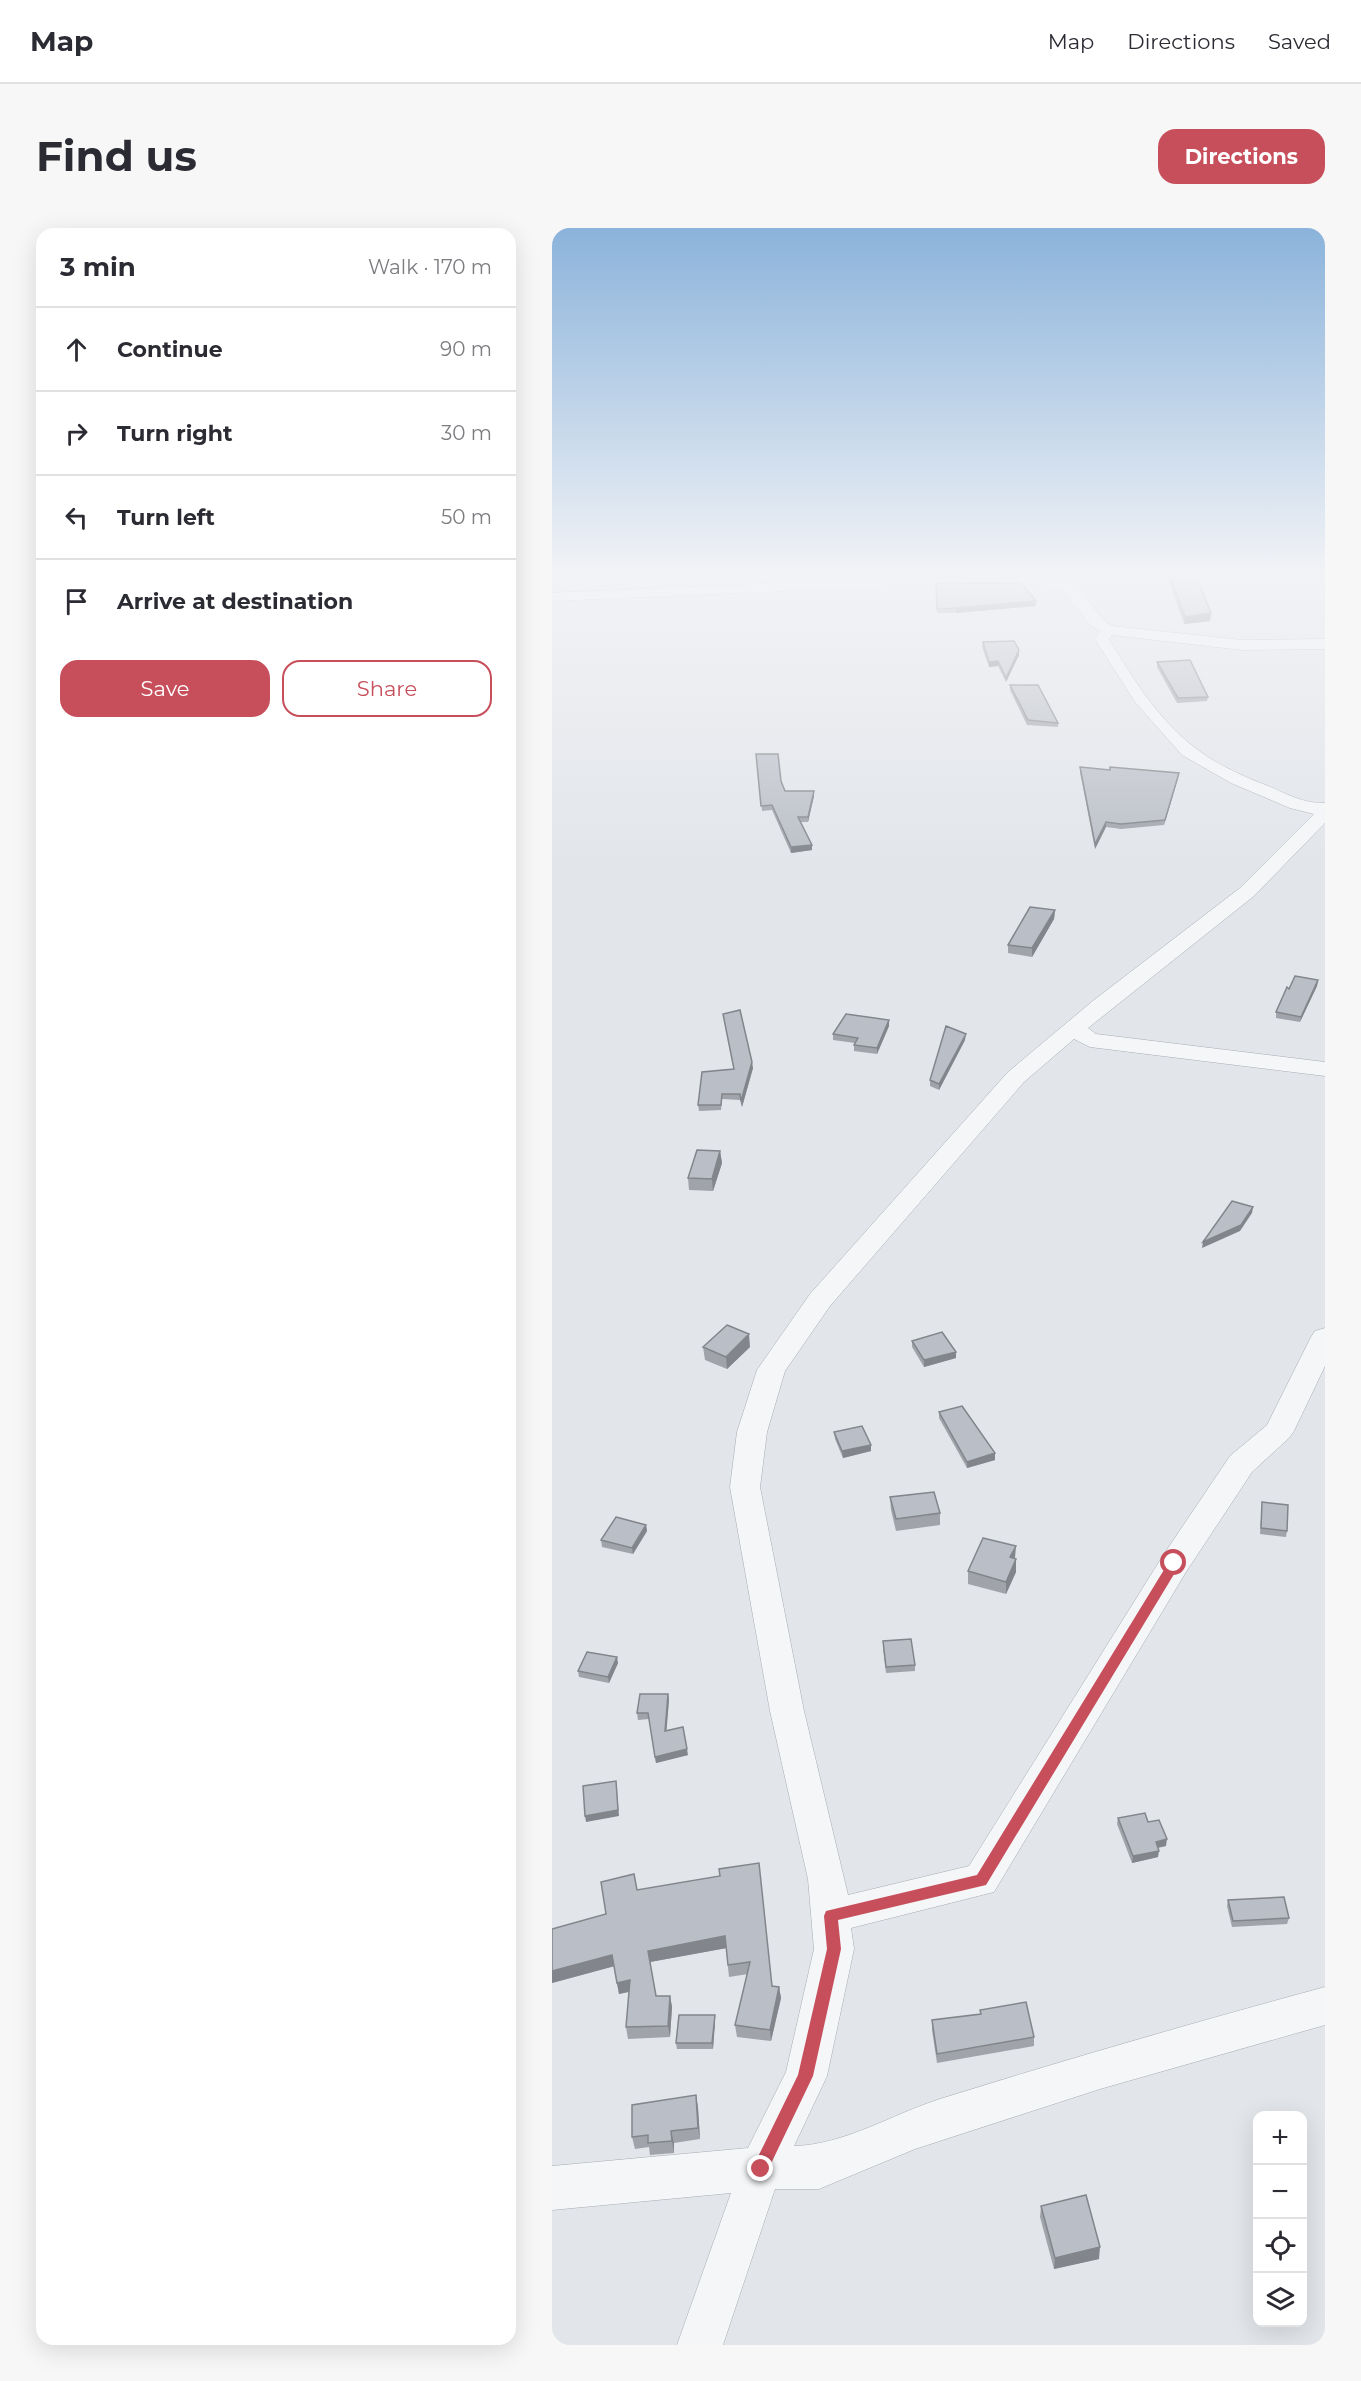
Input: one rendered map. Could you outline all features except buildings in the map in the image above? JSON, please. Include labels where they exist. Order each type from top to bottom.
[{"type":"street","points":[[1121,670],[1187,750],[1222,773],[1299,805],[1314,810],[1325,808]]},
{"type":"street","points":[[700,2345],[761,2169],[806,2076],[834,1949],[827,1880],[787,1711],[745,1487],[752,1432],[771,1370],[820,1300],[1016,1077],[1247,892],[1325,813]]},
{"type":"street","points":[[1074,1029],[1090,1040],[1325,1070]]},
{"type":"street","points":[[831,1916],[981,1880],[1174,1563],[1241,1464],[1280,1431],[1325,1337]]},
{"type":"street","points":[[552,2188],[761,2169],[819,2167],[915,2128],[1067,2079],[1325,2006]]},
{"type":"route","points":[[761,2169],[806,2076],[834,1949],[831,1916],[981,1880],[1174,1563]]}]
